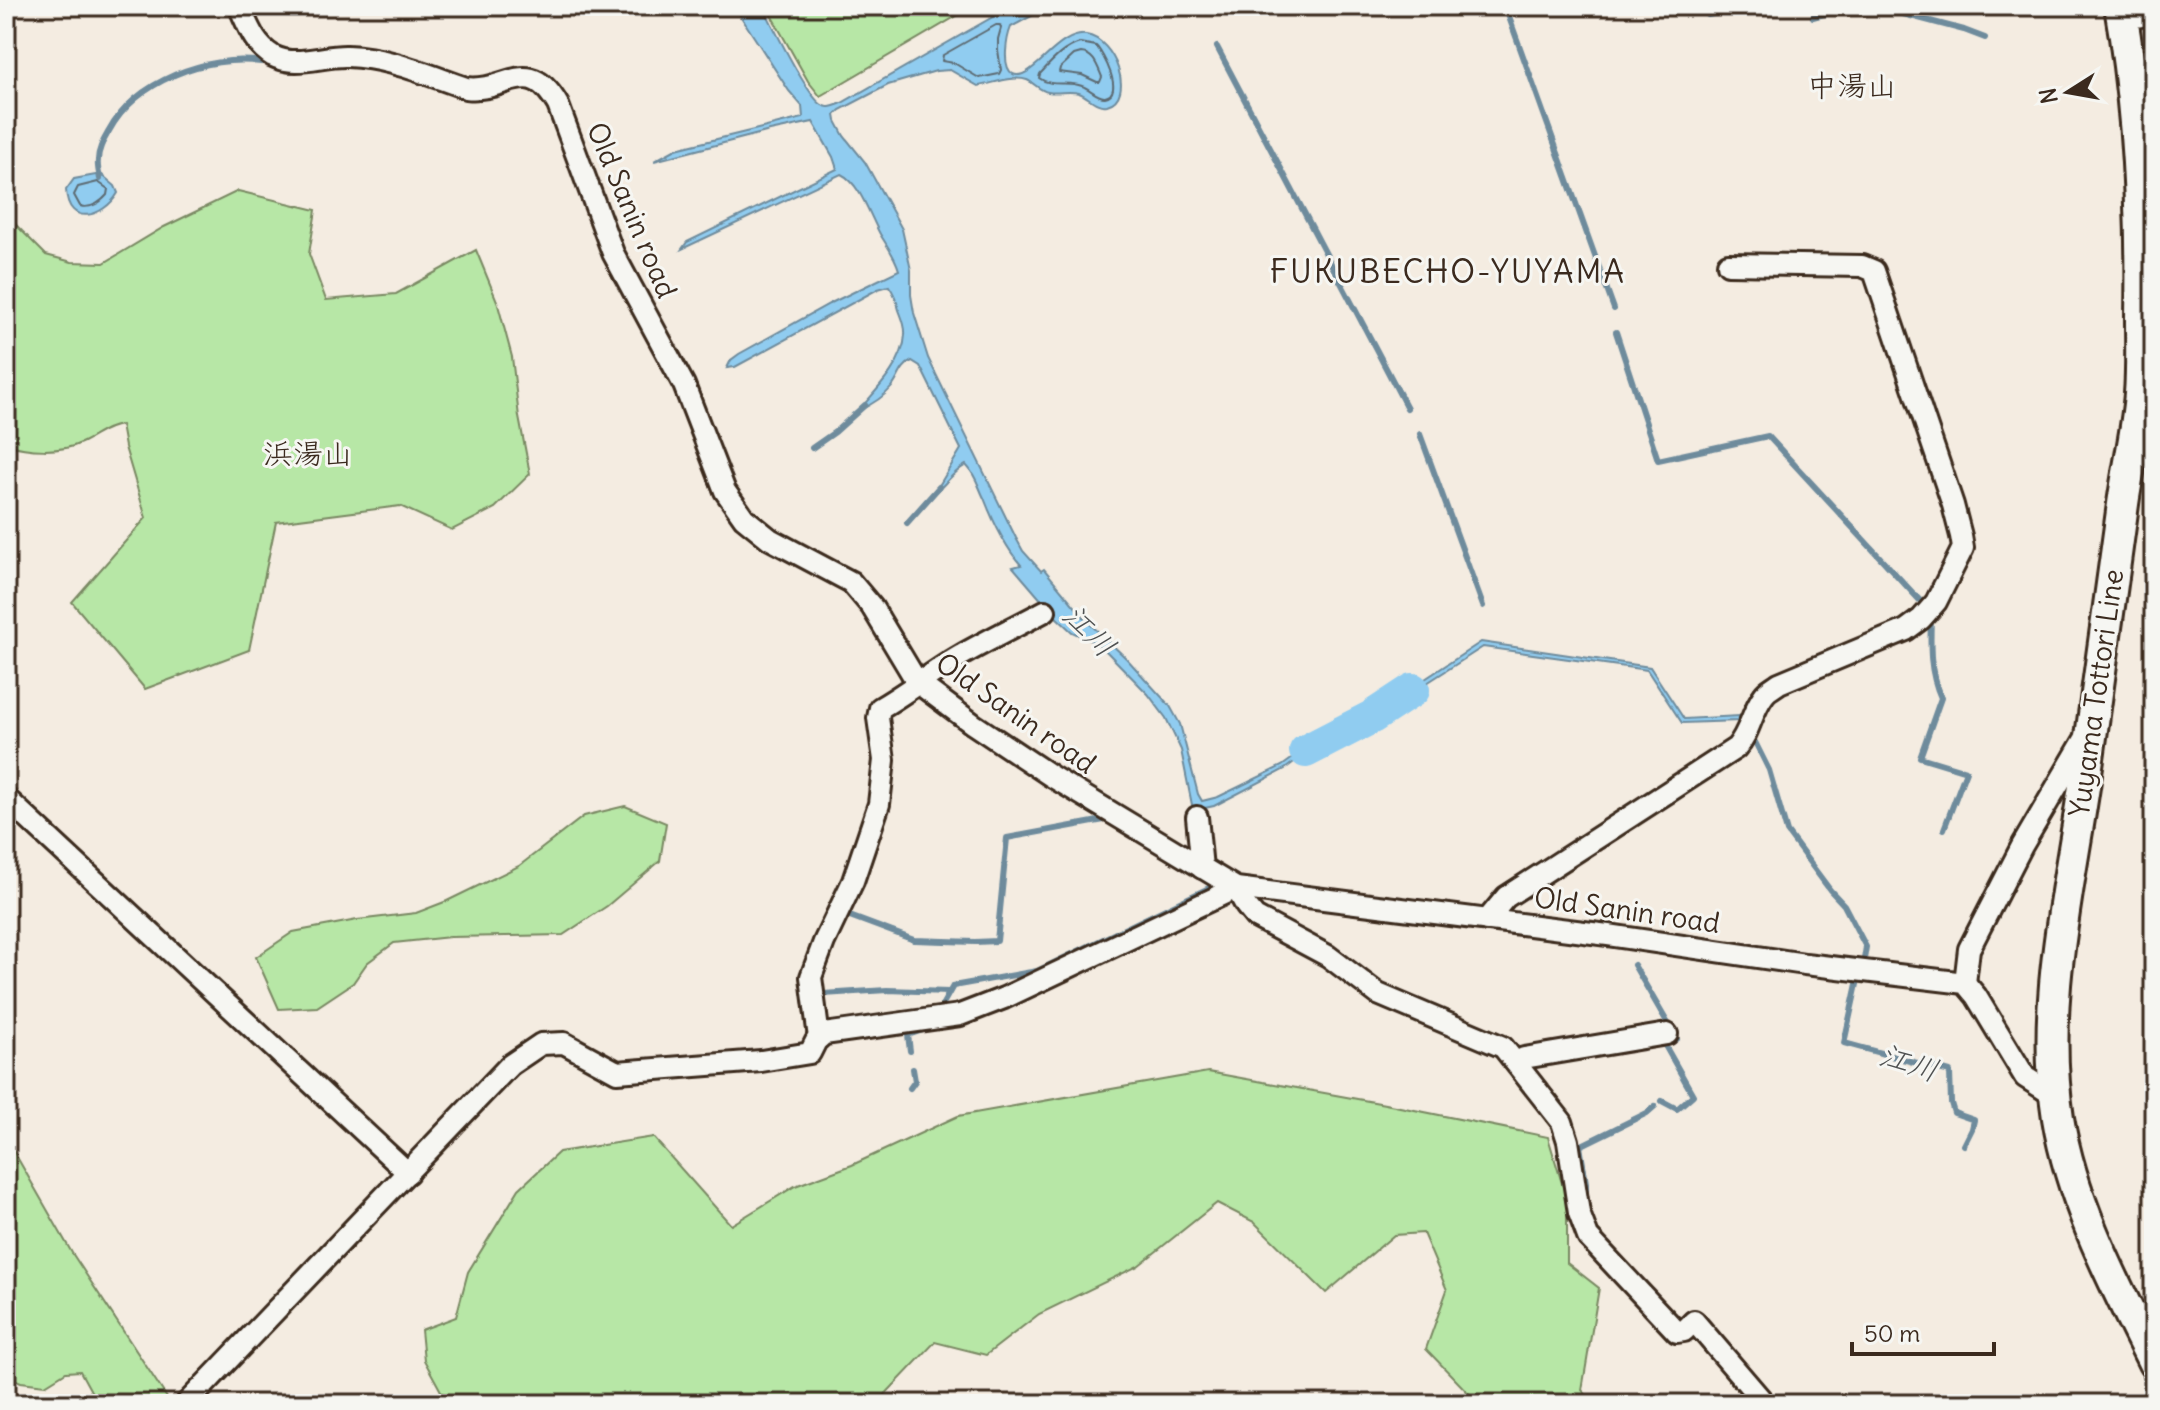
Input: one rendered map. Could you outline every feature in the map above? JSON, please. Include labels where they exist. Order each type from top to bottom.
[{"type":"main road","name":"Yuyama Tottori Line","points":[[2121,13],[2135,131],[2143,243],[2140,396],[2056,969],[2054,1048],[2056,1097],[2064,1145],[2081,1201],[2110,1272],[2154,1363]]},
{"type":"street","name":"Old Sanin road","points":[[239,6],[260,47],[277,58],[298,61],[346,56],[392,63],[466,88],[479,89],[511,79],[539,81],[550,91],[558,105],[613,253],[684,385],[725,491],[744,518],[770,539],[851,582],[872,607],[917,682],[1051,776],[1236,888],[1965,983]]},
{"type":"street","points":[[2121,13],[2154,14]]},
{"type":"street","points":[[1487,920],[1506,897],[1736,748],[1746,736],[1764,694],[1779,683],[1906,630],[1921,619],[1936,602],[1963,548],[1953,505],[1874,271],[1862,266],[1728,264]]},
{"type":"street","points":[[819,1038],[811,977],[853,881],[879,804],[884,760],[878,718],[880,708],[961,656],[1045,611]]},
{"type":"street","points":[[2056,1097],[2025,1077],[1965,983],[1969,949],[2022,846],[2092,727]]},
{"type":"street","points":[[6,798],[408,1173]]},
{"type":"street","points":[[1197,817],[1202,868]]},
{"type":"street","points":[[186,1404],[510,1065],[541,1044],[564,1043],[617,1072],[761,1061],[810,1053],[824,1034],[960,1015],[1004,998],[1236,888],[1255,917],[1328,956],[1378,994],[1503,1047],[1562,1122],[1568,1141],[1579,1213],[1588,1237],[1677,1332],[1684,1331],[1694,1321],[1765,1404]]},
{"type":"street","points":[[1516,1063],[1524,1058],[1667,1034]]},
{"type":"green space","points":[[766,6],[966,6],[965,11],[820,96],[808,81]]},
{"type":"green space","points":[[238,191],[316,210],[309,254],[326,300],[396,294],[476,250],[497,301],[512,357],[530,474],[495,508],[452,530],[400,506],[276,522],[249,650],[145,689],[72,602],[146,518],[121,425],[73,446],[54,450],[6,444],[6,207],[16,225],[46,255],[72,262],[104,263],[164,227]]},
{"type":"green space","points":[[625,806],[666,823],[660,861],[607,906],[563,935],[450,937],[394,943],[367,963],[353,983],[317,1007],[279,1009],[256,957],[293,932],[416,913],[519,866],[584,816]]},
{"type":"green space","points":[[1208,1072],[1548,1137],[1567,1200],[1567,1263],[1599,1288],[1582,1390],[1594,1404],[1479,1404],[1426,1349],[1447,1290],[1423,1233],[1394,1235],[1326,1293],[1254,1222],[1217,1203],[1138,1266],[1039,1314],[986,1355],[935,1342],[876,1404],[448,1404],[424,1360],[421,1330],[456,1317],[468,1272],[519,1189],[559,1152],[653,1137],[731,1225],[795,1186],[852,1165],[958,1116]]},
{"type":"green space","points":[[6,1138],[72,1253],[171,1404],[98,1404],[80,1371],[66,1372],[45,1385],[21,1382],[6,1376]]},
{"type":"water","points":[[734,6],[763,6],[807,88],[826,107],[840,104],[1012,6],[1050,6],[1011,27],[1006,59],[1013,74],[1028,71],[1055,48],[1076,36],[1086,35],[1106,47],[1121,81],[1116,100],[1107,105],[1096,103],[1079,93],[1045,91],[1021,79],[978,86],[950,70],[888,85],[840,110],[835,115],[836,121],[865,162],[902,229],[911,270],[914,313],[928,358],[1016,538],[1041,571],[1044,569],[1087,621],[1170,706],[1180,724],[1202,801],[1218,797],[1282,766],[1344,728],[1346,733],[1214,806],[1195,810],[1181,750],[1166,718],[1148,694],[1107,652],[1072,632],[1013,567],[1021,565],[1000,533],[966,465],[934,494],[961,449],[920,366],[912,361],[908,363],[885,395],[858,411],[888,376],[903,345],[904,325],[889,286],[878,289],[735,367],[727,368],[739,354],[829,304],[899,270],[859,192],[841,174],[682,249],[687,242],[837,169],[813,122],[654,161],[676,149],[803,118],[802,106]]},
{"type":"water","points":[[101,174],[115,186],[118,193],[112,201],[88,215],[73,210],[66,190],[74,179]]},
{"type":"water","points":[[1481,642],[1650,667],[1684,719],[1739,716],[1739,721],[1682,723],[1647,670],[1483,647],[1374,717],[1372,714]]},
{"type":"waterway","points":[[1505,6],[1614,309]]},
{"type":"waterway","points":[[1708,15],[1756,6]]},
{"type":"waterway","points":[[1813,17],[1853,6]]},
{"type":"waterway","points":[[1873,6],[1985,38]]},
{"type":"waterway","points":[[1217,47],[1407,408]]},
{"type":"waterway","points":[[100,179],[98,162],[102,145],[121,113],[137,98],[155,85],[196,67],[218,62],[261,62]]},
{"type":"waterway","points":[[1616,332],[1658,460],[1768,436],[1924,605]]},
{"type":"waterway","points":[[812,448],[865,405]]},
{"type":"waterway","points":[[1420,434],[1483,606]]},
{"type":"waterway","points":[[907,523],[939,487]]},
{"type":"waterway","points":[[1931,617],[1932,668],[1941,698],[1920,757],[1966,771],[1944,829]]},
{"type":"waterway","name":"江川","points":[[1306,751],[1372,717],[1413,690]]},
{"type":"waterway","name":"江川","points":[[1755,742],[1769,770],[1787,832],[1844,905],[1866,947],[1864,959]]},
{"type":"waterway","points":[[847,915],[914,940],[997,941],[1007,838],[1104,820]]},
{"type":"waterway","points":[[940,1009],[953,986],[1037,971],[1209,888]]},
{"type":"waterway","points":[[1634,965],[1677,1039],[1663,1042],[1693,1095],[1677,1109],[1662,1101]]},
{"type":"waterway","name":"江川","points":[[1857,984],[1844,1043],[1950,1072],[1954,1113],[1974,1120],[1964,1145]]},
{"type":"waterway","points":[[823,994],[887,990],[949,992]]},
{"type":"waterway","points":[[910,1051],[908,1035],[923,1030]]},
{"type":"waterway","points":[[910,1088],[915,1081],[913,1069]]},
{"type":"waterway","points":[[1586,1197],[1580,1146],[1647,1113],[1655,1106]]},
{"type":"district","name":"中湯山","points":[[1852,86]]},
{"type":"district","name":"FUKUBECHO-YUYAMA","points":[[1448,272]]},
{"type":"district","name":"浜湯山","points":[[308,454]]}]
